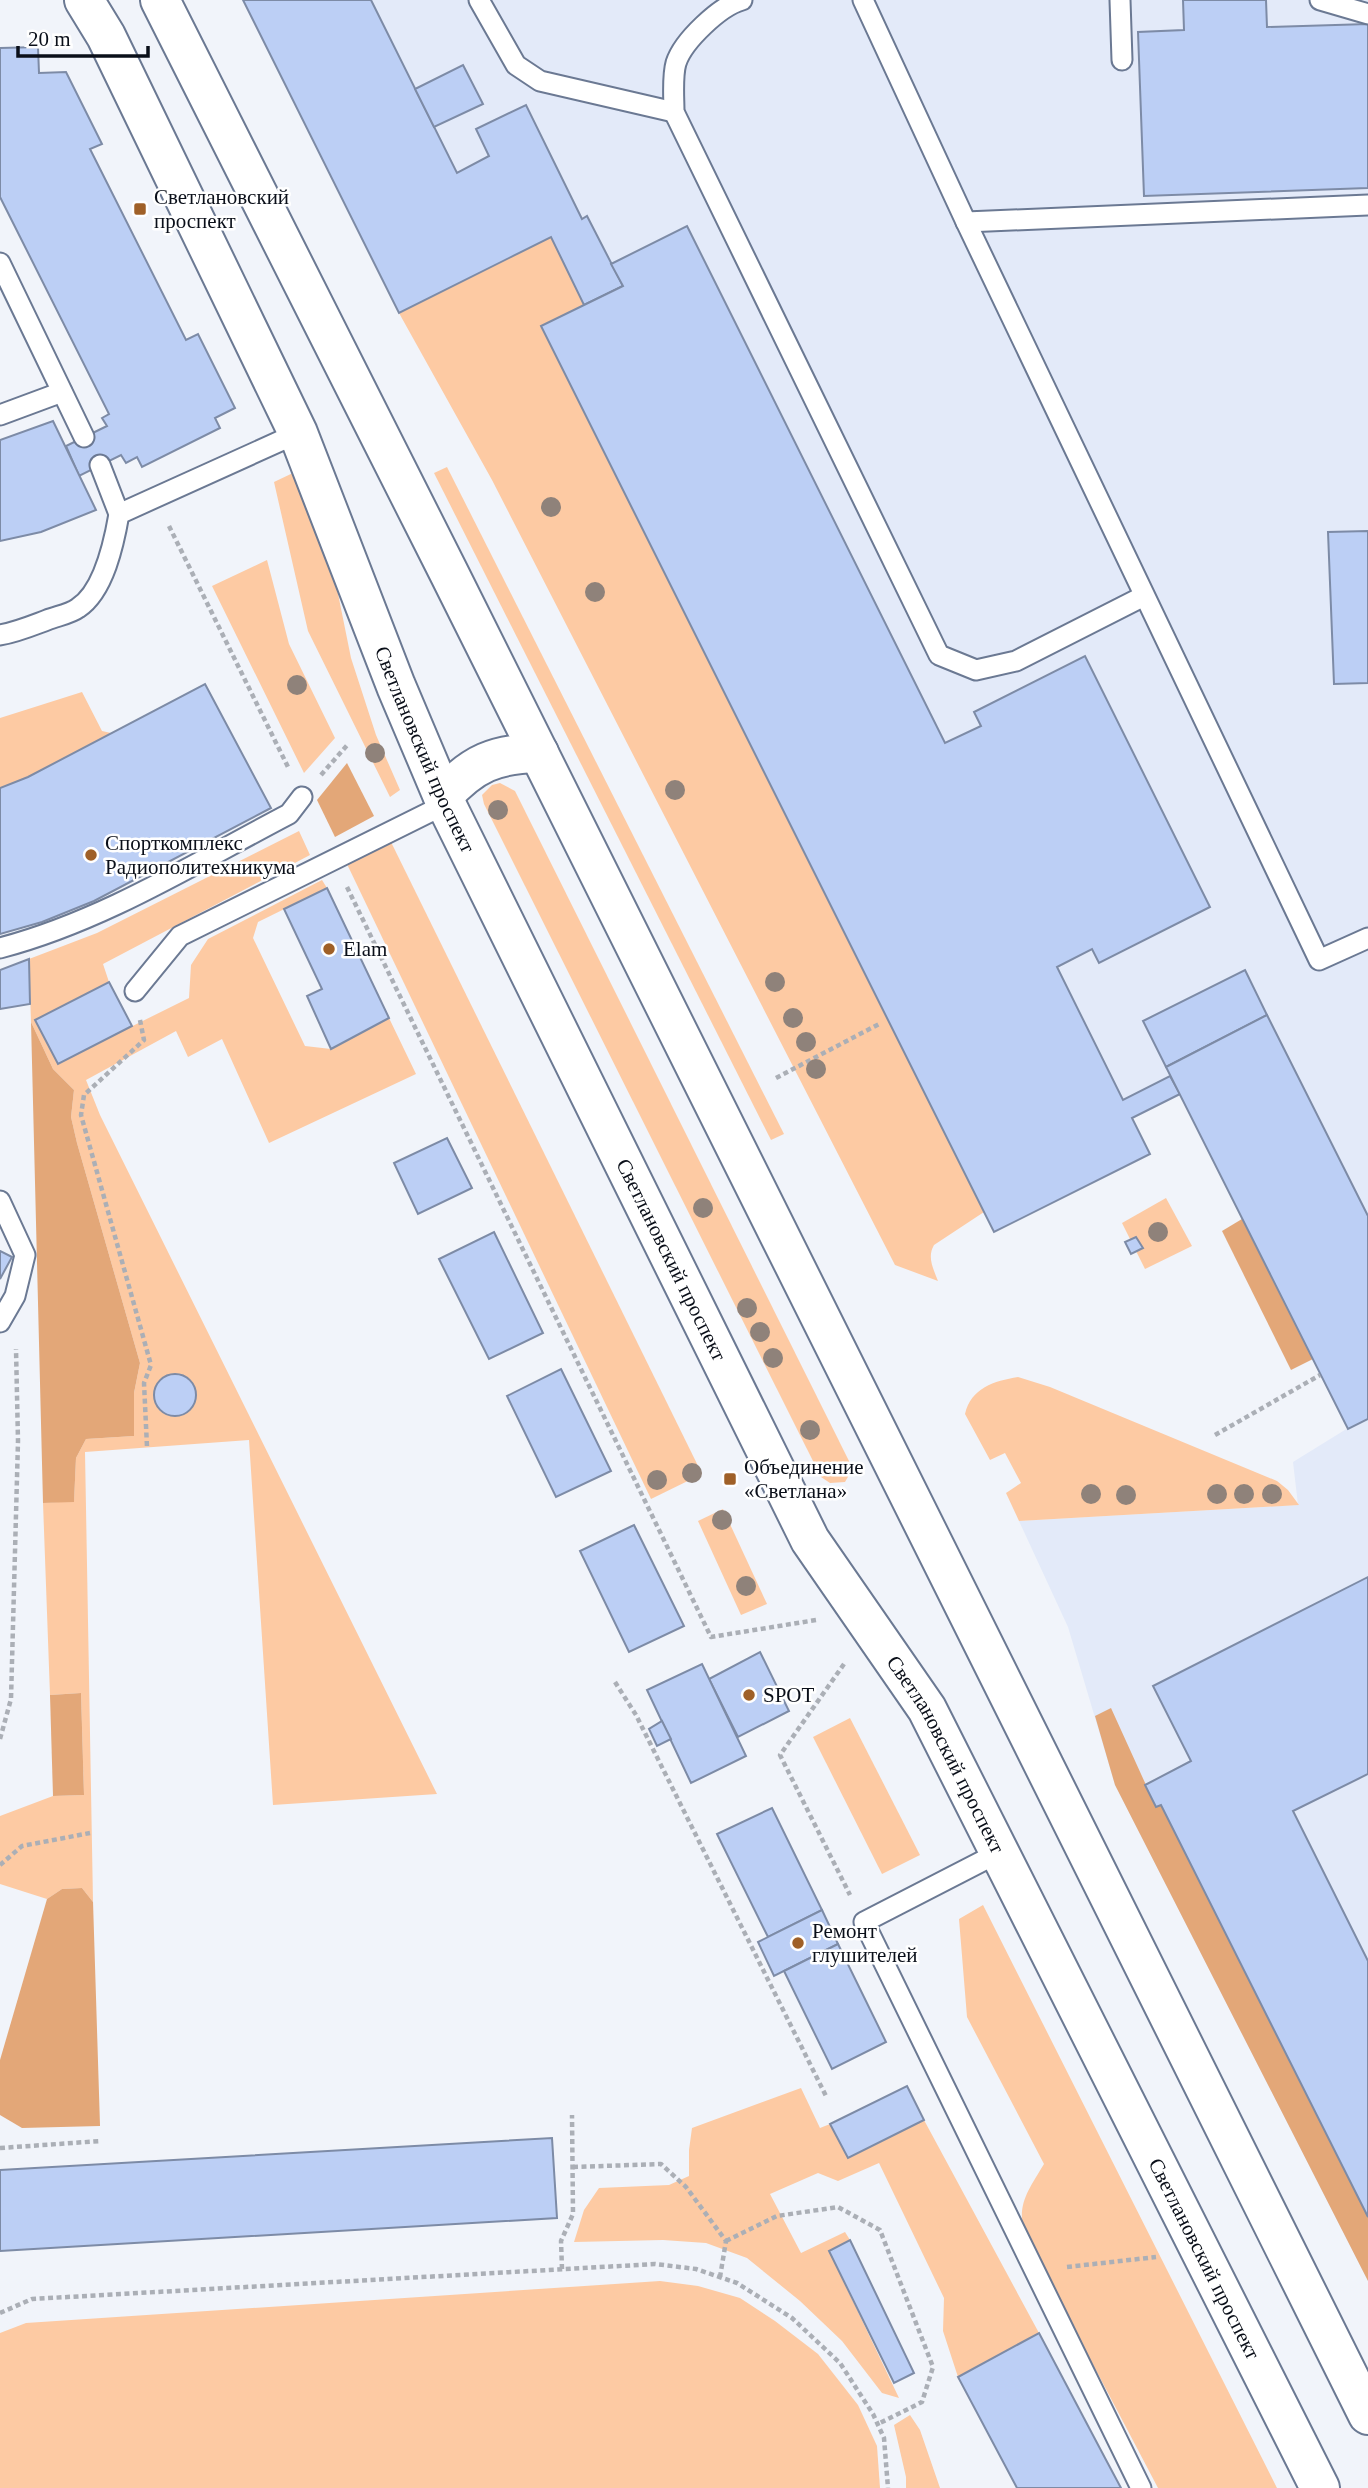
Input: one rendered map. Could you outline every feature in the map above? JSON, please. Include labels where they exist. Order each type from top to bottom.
[{"type":"main road","name":"Светлановский проспект","points":[[84,0],[106,36],[298,433],[396,686],[444,800],[810,1540],[927,1709],[1320,2488]]},
{"type":"main road","points":[[160,0],[540,753],[1368,2415]]},
{"type":"main road","points":[[444,800],[462,775],[486,763],[509,754],[540,753]]},
{"type":"lane","points":[[479,0],[516,65],[540,81],[674,112]]},
{"type":"lane","points":[[863,0],[966,222],[1320,961],[1368,938]]},
{"type":"lane","points":[[1120,0],[1122,60]]},
{"type":"lane","points":[[1320,0],[1368,14]]},
{"type":"lane","points":[[736,1],[701,26],[676,62],[674,112],[939,655],[976,670],[1016,661],[1144,596]]},
{"type":"lane","points":[[966,222],[1368,205]]},
{"type":"lane","points":[[0,263],[84,437]]},
{"type":"lane","points":[[0,415],[62,392]]},
{"type":"lane","points":[[119,514],[298,433]]},
{"type":"lane","points":[[0,635],[14,633],[78,608],[92,593],[105,569],[119,514],[100,465]]},
{"type":"lane","points":[[0,948],[99,914],[289,814],[302,797]]},
{"type":"lane","points":[[135,992],[180,936],[333,860],[444,800]]},
{"type":"lane","points":[[0,1201],[25,1255],[15,1296],[0,1322]]},
{"type":"lane","points":[[1000,1852],[863,1922],[1141,2488]]},
{"type":"path","points":[[155,497],[302,797],[349,743]]},
{"type":"path","points":[[333,860],[711,1637],[820,1619]]},
{"type":"path","points":[[135,992],[144,1040],[84,1095],[81,1115],[151,1365],[144,1383],[147,1447]]},
{"type":"path","points":[[776,1078],[881,1023]]},
{"type":"path","points":[[0,1739],[11,1699],[18,1441],[15,1296]]},
{"type":"path","points":[[1215,1434],[1320,1375]]},
{"type":"path","points":[[845,1663],[780,1755],[863,1922]]},
{"type":"path","points":[[615,1682],[636,1715],[826,2096]]},
{"type":"path","points":[[0,1864],[22,1846],[90,1833]]},
{"type":"path","points":[[562,2269],[561,2241],[573,2214],[572,2116]]},
{"type":"path","points":[[0,2148],[101,2141]]},
{"type":"path","points":[[573,2167],[661,2164],[686,2187],[726,2241],[720,2277]]},
{"type":"path","points":[[726,2241],[777,2216],[838,2207],[880,2230],[933,2367],[922,2402],[878,2424]]},
{"type":"path","points":[[1034,2271],[1168,2255]]},
{"type":"path","points":[[1,2311],[32,2299],[655,2264],[696,2269],[737,2283],[792,2318],[840,2363],[884,2438],[888,2488]]},
{"type":"shaded area","points":[[243,0],[1368,0],[1368,2281],[1115,1785],[1068,1627],[1019,1521],[1298,1505],[1293,1462],[1348,1428],[1180,1095],[1132,1118],[1150,1154],[994,1232],[541,326],[550,237],[399,313]]},
{"type":"shaded area","points":[[551,237],[584,305],[542,327],[984,1212],[934,1245],[931,1258],[938,1281],[895,1265],[492,480],[399,313]]},
{"type":"shaded area","points":[[447,467],[784,1134],[771,1140],[434,473]]},
{"type":"shaded area","points":[[295,472],[333,569],[351,658],[376,735],[400,790],[390,797],[308,631],[274,482]]},
{"type":"shaded area","points":[[267,560],[289,644],[335,738],[304,773],[212,586]]},
{"type":"shaded area","points":[[82,692],[102,731],[111,733],[28,777],[0,788],[0,718]]},
{"type":"shaded area","points":[[347,763],[374,816],[335,837],[317,800]]},
{"type":"shaded area","points":[[500,783],[515,791],[850,1463],[845,1482],[830,1483],[821,1477],[484,804],[482,795],[492,785]]},
{"type":"shaded area","points":[[299,831],[310,855],[103,964],[109,982],[36,1020],[58,1063],[189,998],[191,965],[208,939],[322,880],[327,888],[258,922],[253,938],[305,1046],[331,1049],[389,1018],[416,1074],[269,1143],[222,1039],[188,1057],[176,1031],[86,1080],[100,1115],[437,1794],[273,1805],[249,1440],[85,1452],[93,1902],[82,1888],[62,1889],[47,1899],[0,1884],[0,1816],[53,1796],[84,1795],[81,1693],[50,1695],[43,1503],[74,1501],[76,1458],[86,1439],[134,1436],[134,1393],[140,1363],[77,1143],[71,1117],[74,1090],[53,1069],[31,1022],[29,959],[97,933]]},
{"type":"shaded area","points":[[390,840],[702,1474],[651,1499],[346,862]]},
{"type":"shaded area","points":[[31,1022],[53,1069],[74,1090],[71,1117],[77,1143],[140,1363],[134,1393],[134,1436],[86,1439],[76,1458],[74,1502],[43,1503]]},
{"type":"shaded area","points":[[1166,1198],[1192,1246],[1145,1269],[1122,1223]]},
{"type":"shaded area","points":[[1242,1219],[1313,1359],[1291,1370],[1222,1231]]},
{"type":"shaded area","points":[[1018,1377],[1050,1387],[1277,1481],[1299,1505],[1019,1521],[1006,1493],[1021,1483],[1005,1453],[990,1460],[965,1414],[972,1398],[985,1387]]},
{"type":"shaded area","points":[[723,1509],[767,1604],[741,1615],[698,1521]]},
{"type":"shaded area","points":[[81,1693],[84,1795],[53,1796],[50,1695]]},
{"type":"shaded area","points":[[1111,1708],[1156,1807],[1161,1805],[1368,2217],[1368,2281],[1115,1785],[1095,1716]]},
{"type":"shaded area","points":[[850,1718],[920,1855],[882,1874],[813,1737]]},
{"type":"shaded area","points":[[82,1888],[93,1902],[100,2126],[22,2128],[0,2115],[0,2060],[47,1899],[62,1889]]},
{"type":"shaded area","points":[[983,1905],[1277,2488],[1158,2488],[1027,2239],[1023,2228],[1022,2208],[1028,2191],[1044,2164],[967,2017],[959,1919]]},
{"type":"shaded area","points":[[801,2088],[820,2128],[830,2124],[848,2158],[924,2120],[1039,2333],[958,2377],[943,2331],[944,2298],[879,2163],[838,2181],[818,2173],[770,2194],[801,2253],[845,2232],[850,2240],[829,2251],[899,2398],[882,2393],[842,2341],[800,2301],[747,2258],[706,2243],[663,2240],[574,2242],[584,2210],[599,2188],[669,2185],[689,2176],[692,2128]]},
{"type":"shaded area","points":[[660,2281],[698,2286],[740,2298],[818,2354],[858,2405],[877,2446],[880,2488],[0,2488],[0,2333],[26,2323]]},
{"type":"shaded area","points":[[910,2415],[920,2430],[940,2488],[906,2488],[894,2425]]},
{"type":"building","points":[[243,0],[371,0],[457,173],[489,156],[476,129],[526,105],[582,219],[587,216],[623,286],[584,305],[551,237],[399,313]]},
{"type":"building","points":[[1183,0],[1266,0],[1267,27],[1368,24],[1368,188],[1144,196],[1138,32],[1184,30]]},
{"type":"building","points":[[38,47],[39,73],[66,72],[102,144],[90,149],[186,340],[198,334],[235,408],[215,418],[220,428],[142,467],[137,457],[126,463],[121,455],[79,476],[66,446],[107,426],[102,418],[109,414],[0,197],[0,48]]},
{"type":"building","points":[[463,65],[483,104],[434,127],[415,89]]},
{"type":"building","points":[[687,226],[945,743],[981,726],[974,712],[1085,656],[1210,907],[1099,963],[1092,949],[1057,967],[1123,1100],[1170,1076],[1180,1094],[1132,1118],[1150,1154],[994,1232],[541,326],[623,286],[611,264]]},
{"type":"building","points":[[53,421],[96,510],[41,532],[0,541],[0,440]]},
{"type":"building","points":[[1368,531],[1368,683],[1334,684],[1328,532]]},
{"type":"building","name":"Спорткомплекс Радиополитехникума","points":[[205,684],[271,808],[94,901],[42,922],[0,934],[0,788],[28,777]]},
{"type":"building","name":"Elam","points":[[327,888],[389,1018],[331,1049],[307,996],[322,989],[284,909]]},
{"type":"building","points":[[29,959],[30,1004],[0,1009],[0,970]]},
{"type":"building","points":[[1245,970],[1267,1015],[1166,1067],[1143,1021]]},
{"type":"building","points":[[109,982],[132,1026],[58,1064],[35,1020]]},
{"type":"building","points":[[1267,1015],[1368,1216],[1368,1419],[1348,1429],[1166,1067]]},
{"type":"building","points":[[447,1138],[472,1188],[418,1214],[394,1163]]},
{"type":"building","points":[[494,1232],[543,1333],[489,1359],[439,1259]]},
{"type":"building","points":[[1136,1237],[1143,1248],[1131,1254],[1125,1242]]},
{"type":"building","points":[[0,1251],[12,1257],[0,1279]]},
{"type":"building","points":[[561,1369],[611,1471],[556,1497],[507,1396]]},
{"type":"building","points":[[175,1374],[190,1380],[196,1395],[190,1410],[175,1416],[160,1410],[154,1395],[160,1380]]},
{"type":"building","points":[[634,1525],[684,1626],[629,1652],[580,1551]]},
{"type":"building","points":[[1368,1577],[1368,1774],[1293,1811],[1368,1961],[1368,2217],[1161,1805],[1156,1807],[1145,1785],[1191,1761],[1153,1686]]},
{"type":"building","name":"SPOT","points":[[760,1652],[789,1711],[738,1737],[709,1679]]},
{"type":"building","points":[[702,1664],[746,1756],[691,1783],[647,1690]]},
{"type":"building","points":[[662,1721],[671,1739],[657,1746],[649,1729]]},
{"type":"building","points":[[772,1808],[822,1910],[768,1937],[717,1834]]},
{"type":"building","name":"Ремонт глушителей","points":[[822,1910],[838,1944],[774,1976],[758,1942]]},
{"type":"building","points":[[838,1944],[886,2042],[832,2069],[784,1971]]},
{"type":"building","points":[[907,2086],[924,2120],[848,2158],[830,2124]]},
{"type":"building","points":[[552,2138],[557,2218],[0,2251],[0,2170]]},
{"type":"building","points":[[850,2240],[914,2373],[894,2383],[829,2251]]},
{"type":"building","points":[[1039,2333],[1121,2488],[1017,2488],[958,2377]]},
{"type":"place","name":"Светлановский проспект","points":[[140,209]]},
{"type":"place","name":"Спорткомплекс Радиополитехникума","points":[[91,855]]},
{"type":"place","name":"Elam","points":[[329,949]]},
{"type":"place","name":"Объединение «Светлана»","points":[[730,1479]]},
{"type":"place","name":"SPOT","points":[[749,1695]]},
{"type":"place","name":"Ремонт глушителей","points":[[798,1943]]}]
